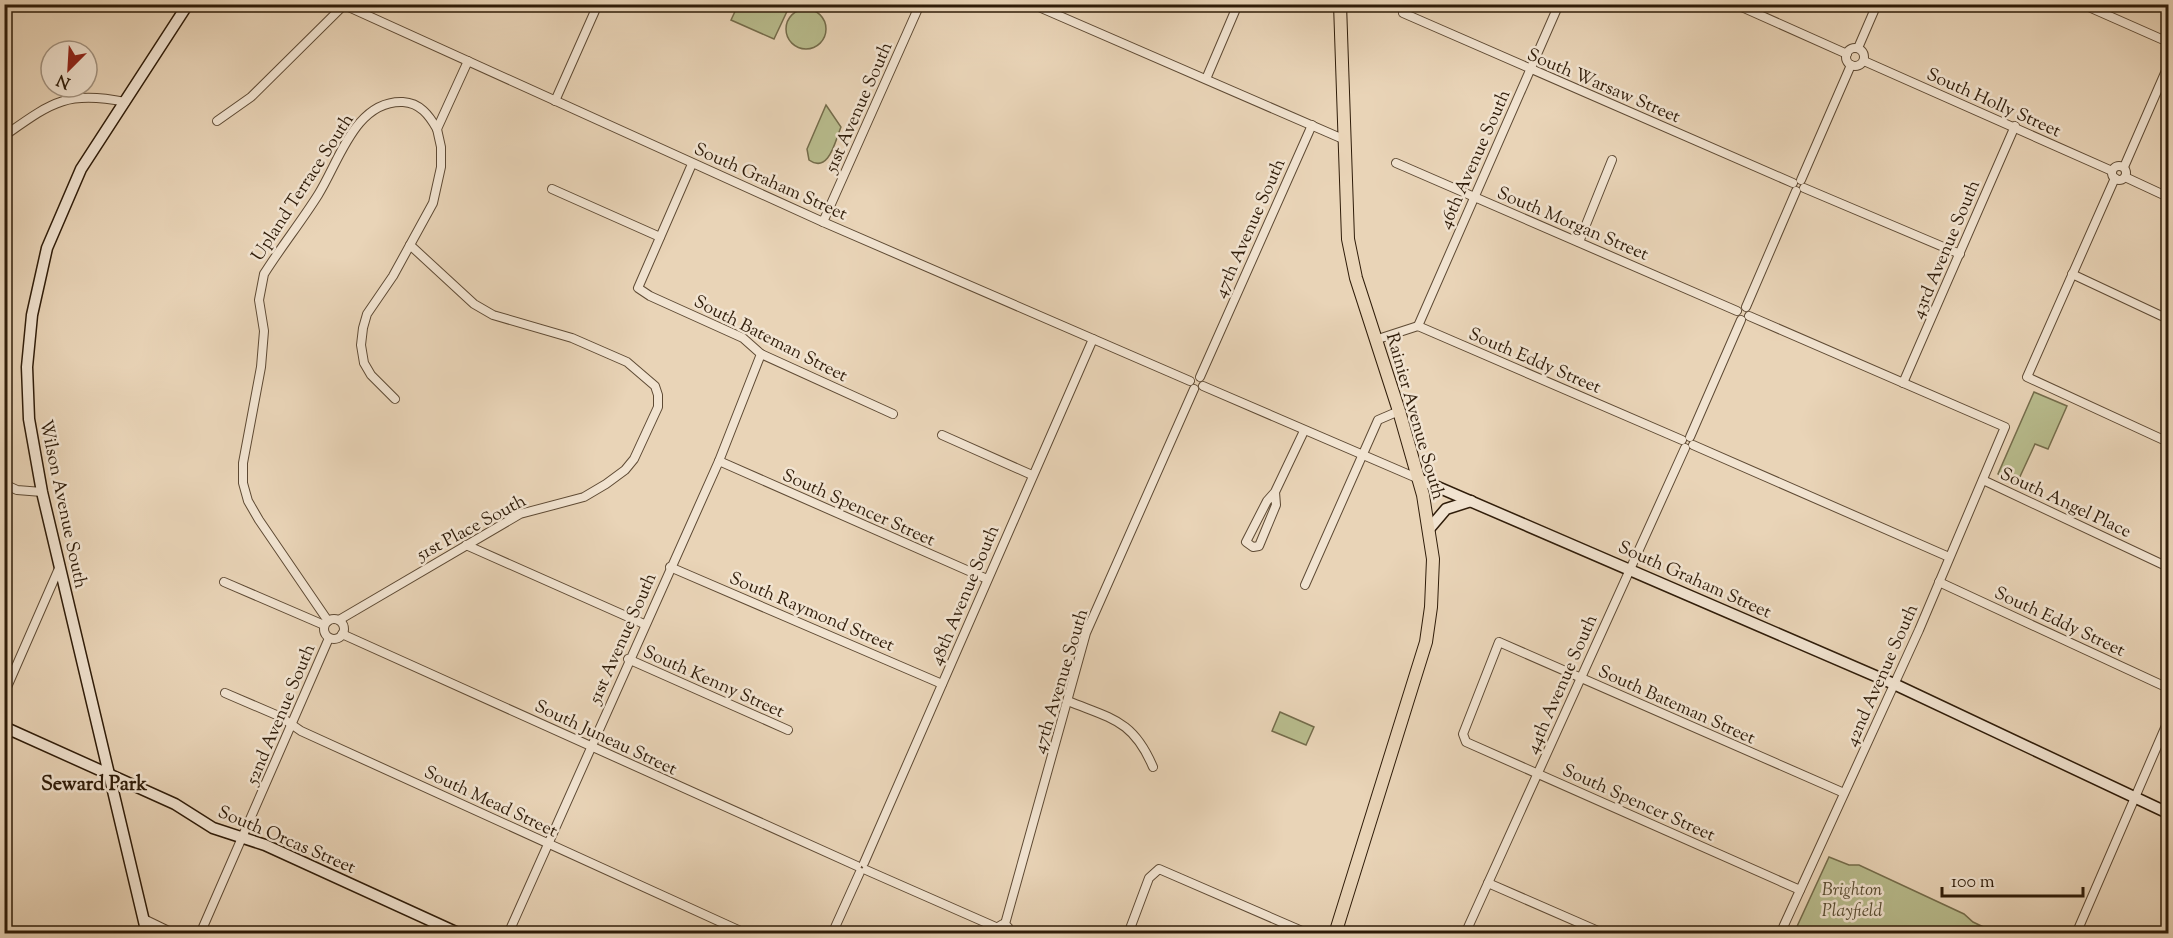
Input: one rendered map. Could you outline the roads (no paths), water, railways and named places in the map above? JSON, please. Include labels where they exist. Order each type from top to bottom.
[{"type":"main road","name":"Rainier Avenue South","points":[[1335,933],[1426,642],[1433,582],[1429,529],[1419,479],[1400,411],[1351,262],[1345,213],[1340,4]]},
{"type":"street","name":"Wilson Avenue South","points":[[147,933],[42,492],[29,419],[27,386],[32,315],[40,271],[55,225],[72,185],[188,4]]},
{"type":"street","points":[[555,101],[598,4]]},
{"type":"street","name":"51st Avenue South","points":[[823,222],[920,4]]},
{"type":"street","points":[[1032,4],[1343,139]]},
{"type":"street","points":[[1206,79],[1238,4]]},
{"type":"street","name":"46th Avenue South","points":[[1418,326],[1559,4]]},
{"type":"street","points":[[1735,4],[1847,54]]},
{"type":"street","points":[[1858,48],[1877,4]]},
{"type":"street","points":[[2082,4],[2169,42]]},
{"type":"street","points":[[217,121],[250,97],[343,5]]},
{"type":"street","name":"South Graham Street","points":[[343,5],[692,164],[1190,381]]},
{"type":"street","name":"South Warsaw Street","points":[[1404,13],[1798,186],[1960,254]]},
{"type":"street","points":[[1852,48],[1858,48],[1864,54],[1863,61],[1858,66],[1851,65],[1847,62],[1847,54],[1852,48]]},
{"type":"street","points":[[395,399],[371,375],[364,363],[361,345],[367,314],[433,203],[439,186],[441,147],[437,129],[468,61]]},
{"type":"street","name":"South Holly Street","points":[[1863,61],[2014,126],[2114,174]]},
{"type":"street","points":[[1749,316],[1741,320],[1737,317],[1737,311],[1746,308],[1851,65]]},
{"type":"street","points":[[2124,167],[2169,66]]},
{"type":"street","points":[[4,136],[48,106],[68,98],[100,97],[125,102]]},
{"type":"street","name":"Upland Terrace South","points":[[326,623],[259,520],[248,501],[243,483],[243,463],[261,367],[264,331],[259,300],[260,286],[268,267],[318,196],[356,127],[366,116],[393,102],[409,103],[429,115],[437,129]]},
{"type":"street","name":"47th Avenue South","points":[[1200,377],[1312,125]]},
{"type":"street","name":"43rd Avenue South","points":[[1903,383],[2014,126]]},
{"type":"street","points":[[1579,242],[1612,160]]},
{"type":"street","name":"South Morgan Street","points":[[1396,163],[1737,311]]},
{"type":"street","points":[[552,189],[660,237],[692,164]]},
{"type":"street","points":[[2124,167],[2117,166],[2028,377],[2169,442]]},
{"type":"street","points":[[2114,174],[2119,180],[2125,177],[2127,173],[2124,167]]},
{"type":"street","points":[[2125,177],[2169,197]]},
{"type":"street","name":"South Bateman Street","points":[[660,237],[638,288],[650,296],[742,338],[761,354],[893,414]]},
{"type":"street","name":"51st Place South","points":[[339,620],[520,514],[584,497],[625,470],[642,444],[658,407],[658,395],[647,377],[627,362],[572,338],[493,315],[474,304],[410,245]]},
{"type":"street","points":[[2072,274],[2169,319]]},
{"type":"street","points":[[1746,308],[1749,316]]},
{"type":"street","points":[[1749,316],[1903,383]]},
{"type":"street","name":"44th Avenue South","points":[[1465,933],[1741,320]]},
{"type":"street","points":[[1376,340],[1418,326]]},
{"type":"street","name":"South Eddy Street","points":[[1418,326],[1949,557]]},
{"type":"street","name":"48th Avenue South","points":[[832,933],[1093,339]]},
{"type":"street","name":"51st Avenue South","points":[[507,933],[628,659],[719,461],[761,354]]},
{"type":"street","points":[[1194,376],[1200,377],[1203,386],[1194,389],[1190,381],[1194,376]]},
{"type":"street","name":"42nd Avenue South","points":[[1780,933],[1894,684],[2005,427],[1903,383]]},
{"type":"street","name":"South Graham Street","points":[[1203,386],[1630,568],[1894,684],[2169,813]]},
{"type":"street","name":"47th Avenue South","points":[[1005,931],[1088,630],[1194,389]]},
{"type":"street","points":[[1305,585],[1378,420],[1400,411]]},
{"type":"street","points":[[1275,492],[1276,505],[1259,546],[1253,547],[1246,542],[1267,501],[1275,492],[1305,431]]},
{"type":"street","points":[[942,435],[1032,475]]},
{"type":"street","name":"South Spencer Street","points":[[719,461],[987,579]]},
{"type":"street","name":"South Angel Place","points":[[1983,480],[2169,567]]},
{"type":"street","points":[[4,484],[17,490],[42,492]]},
{"type":"street","points":[[1429,529],[1446,509],[1471,501]]},
{"type":"street","points":[[466,545],[644,624]]},
{"type":"street","points":[[4,694],[60,566]]},
{"type":"street","name":"South Raymond Street","points":[[670,567],[942,684]]},
{"type":"street","points":[[224,582],[326,623],[339,620],[344,628],[342,634],[338,638],[329,638],[324,631],[326,623]]},
{"type":"street","name":"South Eddy Street","points":[[1939,582],[2169,688]]},
{"type":"street","name":"South Juneau Street","points":[[342,634],[1005,931]]},
{"type":"street","name":"52nd Avenue South","points":[[200,933],[329,638]]},
{"type":"street","name":"South Bateman Street","points":[[1466,742],[1463,734],[1498,642],[1844,793]]},
{"type":"street","name":"South Kenny Street","points":[[628,659],[788,730]]},
{"type":"street","name":"South Mead Street","points":[[225,693],[747,933]]},
{"type":"street","points":[[1068,701],[1127,727],[1143,744],[1153,767]]},
{"type":"street","points":[[2076,933],[2169,721]]},
{"type":"street","name":"South Orcas Street","points":[[4,727],[175,804],[213,828],[243,838],[460,933]]},
{"type":"street","name":"South Spencer Street","points":[[1466,742],[1800,890]]},
{"type":"street","points":[[1128,933],[1144,888],[1154,871],[1166,871],[1190,881],[1194,879],[1206,888],[1309,933]]},
{"type":"street","points":[[1488,883],[1605,933]]},
{"type":"street","points":[[144,919],[176,933]]},
{"type":"district","name":"Seward Park","points":[[94,783]]},
{"type":"park label","name":"Brighton Playfield","points":[[1852,899]]}]
